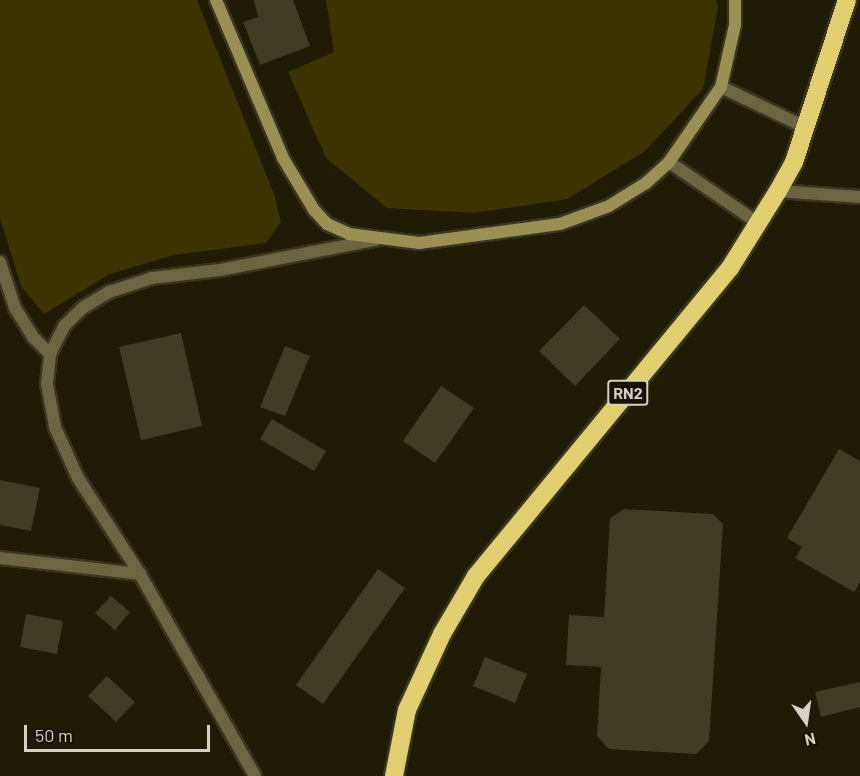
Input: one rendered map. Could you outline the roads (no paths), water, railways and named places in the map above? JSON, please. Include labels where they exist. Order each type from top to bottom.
[{"type":"highway","name":"RN2","points":[[394,776],[407,710],[442,634],[476,576],[730,268],[778,191],[794,162],[847,0]]},
{"type":"street","points":[[216,0],[299,187],[327,224],[375,240],[419,243],[475,238],[560,224],[609,206],[669,162],[721,87],[735,25],[735,0]]},
{"type":"street","points":[[721,87],[805,127]]},
{"type":"street","points":[[669,162],[758,223]]},
{"type":"street","points":[[778,191],[860,197]]},
{"type":"street","points":[[255,776],[140,574],[78,478],[55,426],[47,384],[50,354],[64,326],[84,307],[108,292],[152,278],[220,270],[375,240]]},
{"type":"street","points":[[0,262],[15,308],[33,337],[50,354]]},
{"type":"street","points":[[0,558],[140,574]]}]
